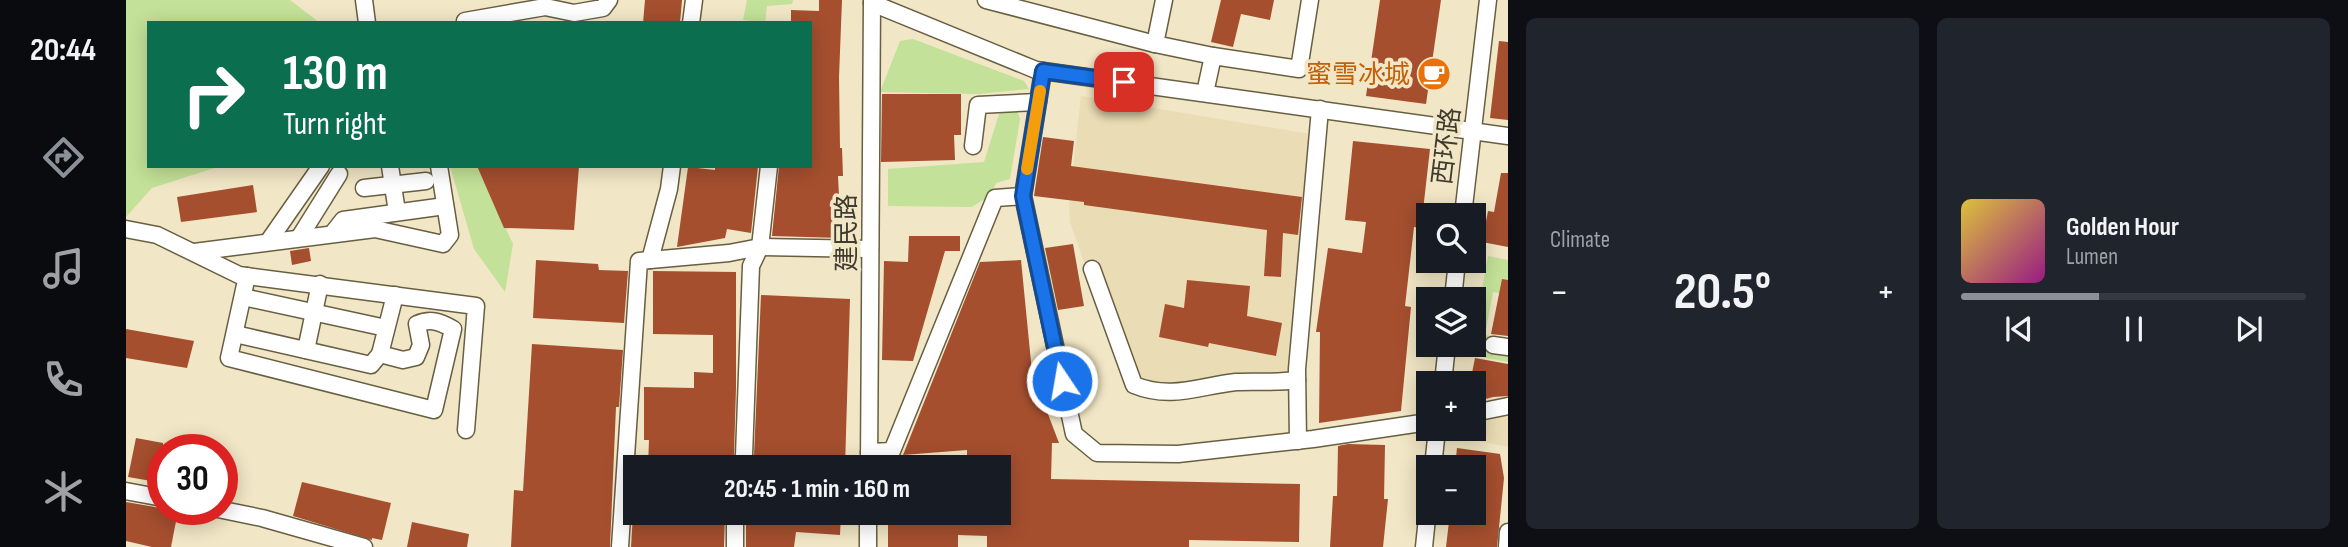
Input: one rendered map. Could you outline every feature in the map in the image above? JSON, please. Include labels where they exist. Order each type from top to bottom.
[{"type":"street","points":[[364,0],[367,21]]},
{"type":"street","points":[[471,21],[545,7],[552,16],[574,13],[603,8],[609,0]]},
{"type":"street","points":[[691,21],[694,0]]},
{"type":"street","points":[[986,0],[1155,44],[1299,69],[1310,0]]},
{"type":"street","points":[[1155,44],[1164,0]]},
{"type":"street","name":"西环路","points":[[1464,203],[1488,0]]},
{"type":"street","points":[[872,1],[1036,70],[1508,136]]},
{"type":"street","name":"建民路","points":[[869,455],[872,1]]},
{"type":"street","points":[[1205,93],[1213,56]]},
{"type":"street","points":[[1043,71],[1023,196],[1074,434],[1097,453],[1178,454],[1298,441],[1416,424]]},
{"type":"street","points":[[973,146],[978,105],[1038,102]]},
{"type":"street","points":[[1298,441],[1297,380],[1321,109]]},
{"type":"street","points":[[268,243],[320,168]]},
{"type":"street","points":[[390,168],[397,212]]},
{"type":"street","points":[[194,252],[374,229],[443,244],[450,236],[439,168]]},
{"type":"street","points":[[650,260],[669,189],[672,168]]},
{"type":"street","points":[[744,455],[751,266],[760,247],[769,168]]},
{"type":"street","points":[[299,239],[339,174]]},
{"type":"street","points":[[364,188],[425,181]]},
{"type":"street","points":[[882,455],[892,451],[995,198],[1023,196]]},
{"type":"street","points":[[332,234],[343,219],[445,206]]},
{"type":"street","points":[[126,229],[157,235],[239,275],[476,306],[466,430]]},
{"type":"street","points":[[620,547],[639,261],[729,253],[760,247],[870,249]]},
{"type":"street","points":[[1093,269],[1134,385],[1145,390],[1175,393],[1237,382],[1297,380]]},
{"type":"street","points":[[247,276],[229,358],[434,410],[453,329],[437,320],[424,321],[417,324],[421,345],[416,357],[403,359],[380,354]]},
{"type":"street","points":[[306,350],[320,284]]},
{"type":"street","points":[[235,334],[370,365],[380,354],[395,295]]},
{"type":"street","points":[[243,297],[386,328]]},
{"type":"street","points":[[1486,411],[1508,406]]},
{"type":"street","points":[[126,491],[147,495]]},
{"type":"street","points":[[238,513],[364,547]]},
{"type":"street","points":[[735,525],[735,547]]},
{"type":"street","points":[[868,525],[868,547]]},
{"type":"street","points":[[1424,547],[1426,525]]},
{"type":"street","points":[[1507,547],[1508,532]]},
{"type":"shaded area","points":[[1081,96],[1316,135],[1296,379],[1127,387],[1070,222],[1069,204]]},
{"type":"shaded area","points":[[1508,415],[1508,447],[1478,441],[1486,441],[1486,418]]},
{"type":"green space","points":[[126,0],[290,0],[317,21],[147,21],[147,168],[215,168],[152,188],[126,217]]},
{"type":"green space","points":[[747,0],[793,0],[792,4],[767,6],[765,21],[743,20]]},
{"type":"green space","points":[[913,39],[1024,81],[1029,89],[979,94],[880,92],[900,41]]},
{"type":"green space","points":[[1017,110],[1020,119],[1010,179],[996,183],[991,195],[972,207],[888,206],[888,169],[984,162],[1000,111]]},
{"type":"green space","points":[[451,168],[478,168],[513,244],[505,292],[474,249]]},
{"type":"green space","points":[[1488,256],[1508,260],[1508,295],[1493,292],[1486,330],[1486,287],[1482,287]]},
{"type":"green space","points":[[1486,335],[1508,340],[1508,362],[1481,357],[1486,357]]},
{"type":"building","points":[[645,0],[682,0],[680,21],[643,21]]},
{"type":"building","points":[[819,0],[842,0],[839,77],[843,176],[838,176],[841,238],[772,236],[779,168],[812,168],[812,21],[791,21],[791,10],[819,11]]},
{"type":"building","points":[[1221,0],[1274,0],[1270,20],[1241,14],[1233,47],[1211,42]]},
{"type":"building","points":[[1380,0],[1441,0],[1426,104],[1366,96]]},
{"type":"building","points":[[1499,41],[1508,42],[1508,120],[1490,118]]},
{"type":"building","points":[[882,94],[961,94],[961,135],[954,135],[955,160],[881,162]]},
{"type":"building","points":[[1043,137],[1074,141],[1071,166],[1302,197],[1298,235],[1283,233],[1281,277],[1264,276],[1267,230],[1034,196]]},
{"type":"building","points":[[1353,141],[1430,149],[1424,203],[1416,203],[1416,227],[1405,306],[1411,307],[1401,411],[1319,423],[1320,332],[1316,332],[1328,248],[1362,253],[1366,222],[1345,220]]},
{"type":"building","points":[[478,168],[579,168],[574,230],[504,228]]},
{"type":"building","points":[[688,168],[758,168],[751,233],[727,229],[725,238],[677,247]]},
{"type":"building","points":[[1501,173],[1508,173],[1508,247],[1486,243],[1488,211],[1494,212]]},
{"type":"building","points":[[253,185],[257,212],[181,222],[177,197]]},
{"type":"building","points":[[909,236],[960,236],[960,251],[945,251],[913,361],[882,360],[884,261],[908,262]]},
{"type":"building","points":[[1073,244],[1084,306],[1058,310],[1045,248]]},
{"type":"building","points":[[309,248],[311,261],[292,265],[290,251]]},
{"type":"building","points":[[536,260],[598,264],[599,270],[628,271],[624,323],[533,318]]},
{"type":"building","points":[[1021,260],[1032,372],[1059,443],[1052,443],[1051,479],[1300,484],[1299,542],[1189,540],[1189,547],[987,547],[987,536],[958,535],[958,547],[888,547],[888,525],[1011,525],[1011,455],[967,455],[967,450],[903,455],[980,262]]},
{"type":"building","points":[[653,271],[736,272],[734,455],[648,455],[649,440],[644,440],[644,387],[694,388],[694,372],[713,373],[713,335],[653,334]]},
{"type":"building","points":[[1502,279],[1508,280],[1508,336],[1491,334]]},
{"type":"building","points":[[1187,280],[1250,286],[1247,316],[1282,323],[1276,356],[1159,337],[1165,304],[1184,308]]},
{"type":"building","points":[[761,295],[850,299],[845,455],[754,455]]},
{"type":"building","points":[[126,329],[194,341],[187,368],[126,358]]},
{"type":"building","points":[[532,344],[623,350],[619,407],[616,407],[610,547],[511,547],[514,490],[523,491]]},
{"type":"building","points":[[1475,358],[1508,364],[1508,396],[1486,399],[1486,371],[1472,371]]},
{"type":"building","points":[[136,438],[147,440],[147,480],[128,477]]},
{"type":"building","points":[[1385,445],[1384,499],[1388,499],[1383,547],[1330,547],[1333,496],[1337,496],[1338,446]]},
{"type":"building","points":[[1457,448],[1500,454],[1504,478],[1497,547],[1446,547],[1449,525],[1486,525],[1486,455],[1456,455]]},
{"type":"building","points":[[302,482],[391,503],[382,540],[372,540],[293,516]]},
{"type":"building","points":[[126,502],[147,506],[147,525],[175,525],[171,547],[152,547],[126,541]]},
{"type":"building","points":[[412,522],[469,534],[467,547],[407,547]]},
{"type":"building","points":[[632,525],[725,525],[724,547],[631,547]]},
{"type":"building","points":[[746,525],[840,525],[840,535],[796,532],[794,547],[746,547]]},
{"type":"slow traffic","points":[[1027,169],[1040,91]]},
{"type":"place","name":"蜜雪冰城","points":[[1434,74]]},
{"type":"route","points":[[1062,381],[1023,196],[1043,71],[1124,82]]}]
